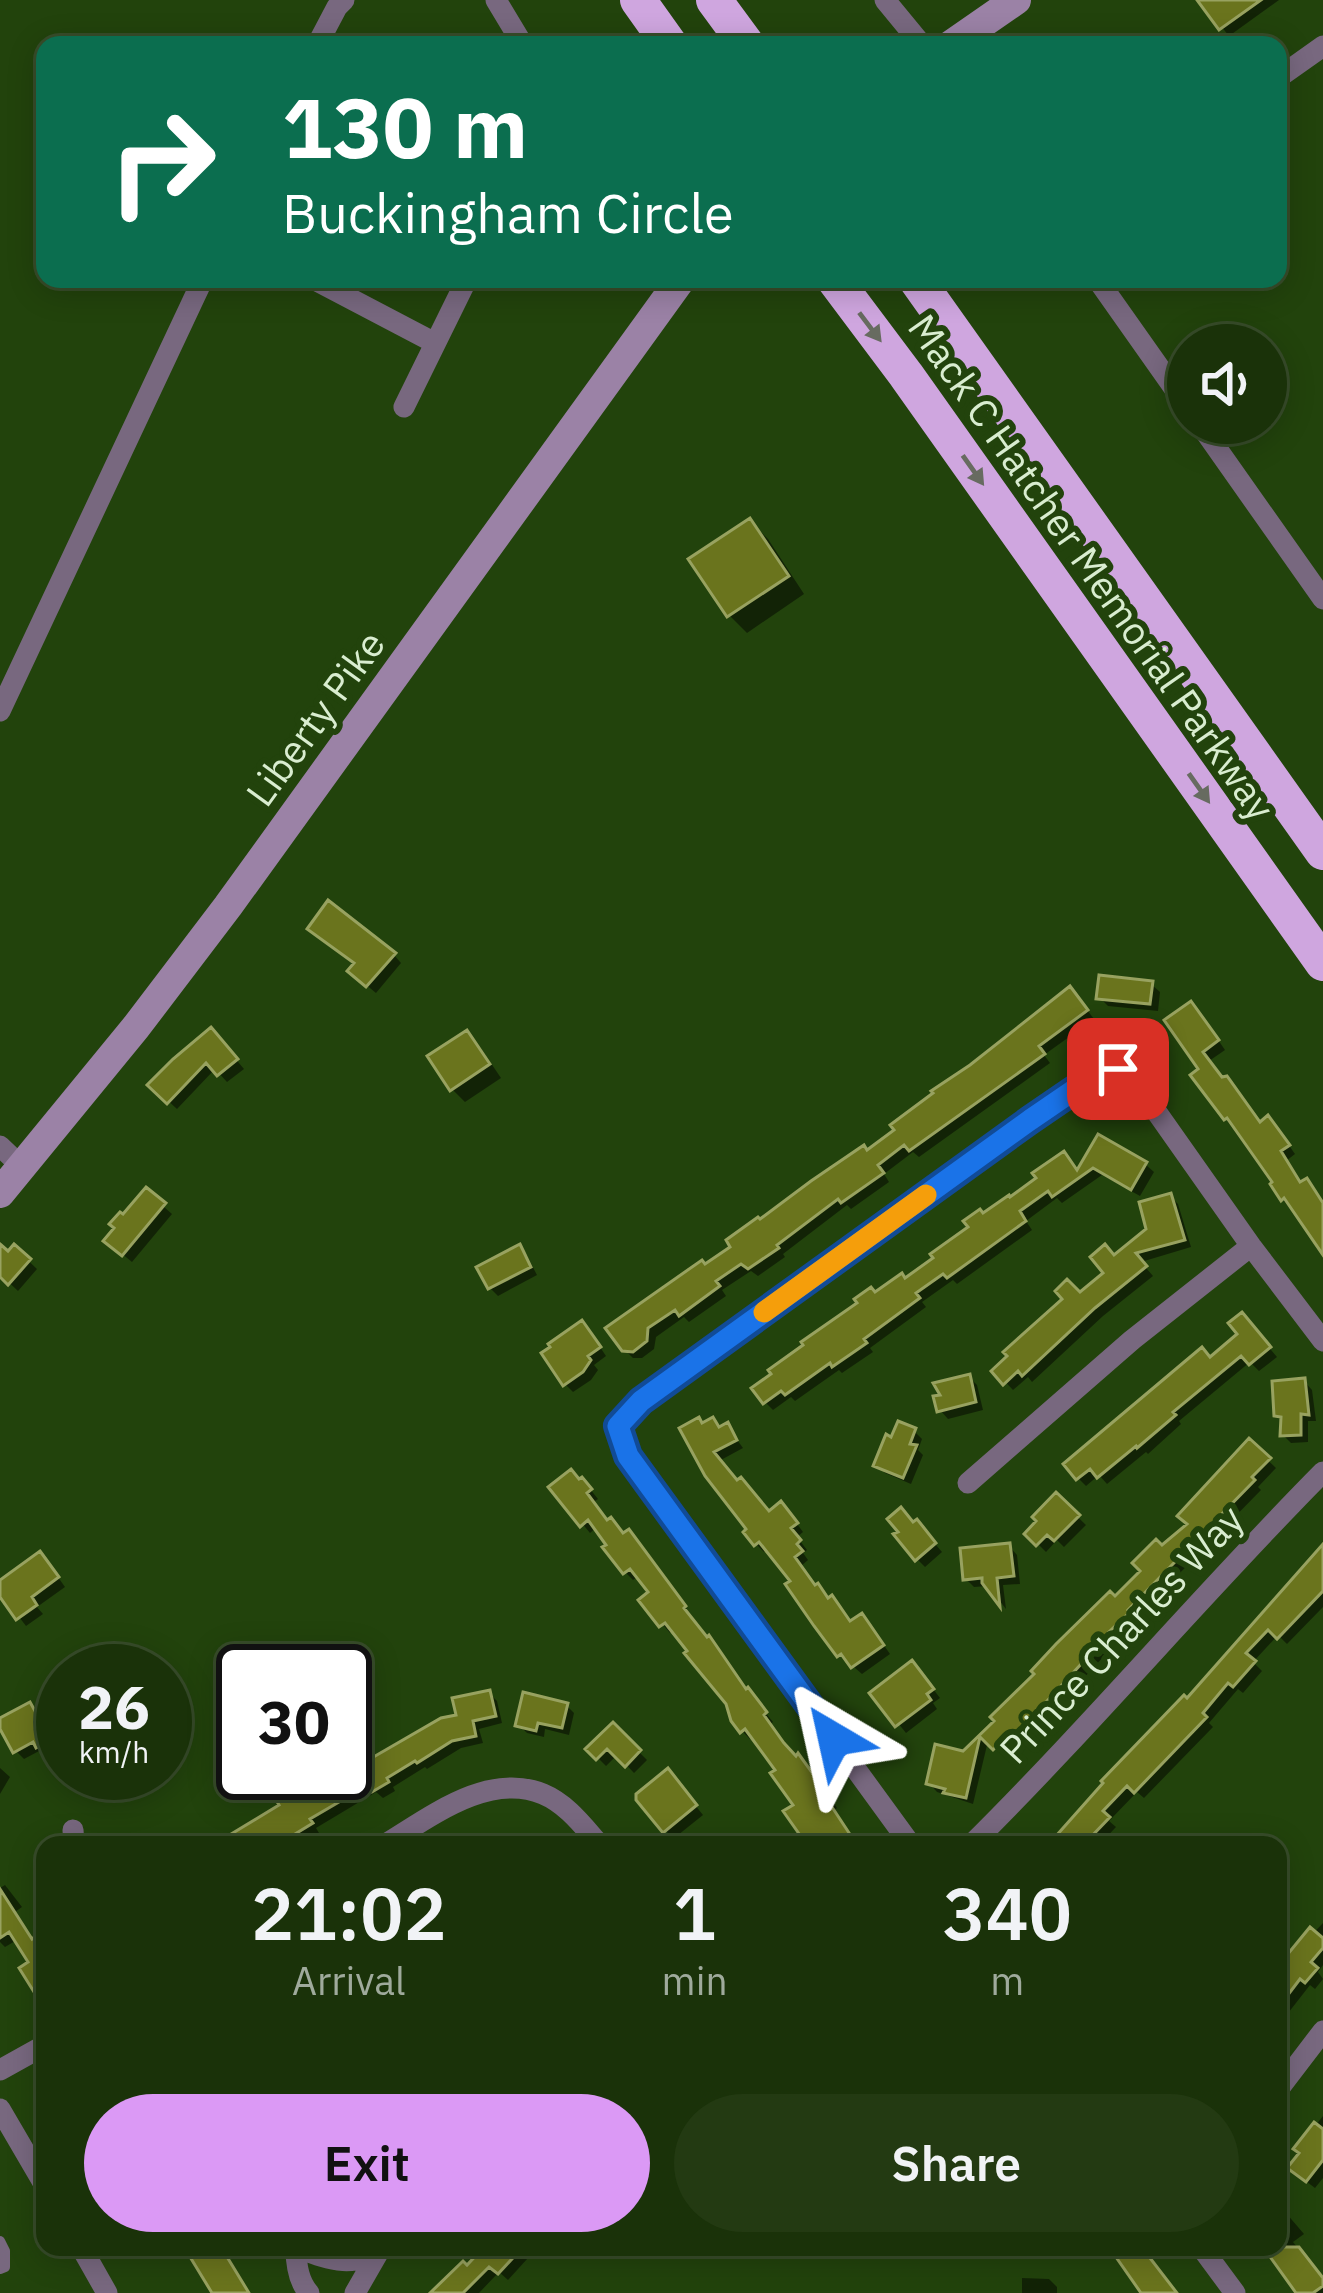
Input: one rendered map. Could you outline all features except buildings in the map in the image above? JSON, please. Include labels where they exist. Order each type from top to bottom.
[{"type":"highway","points":[[638,0],[664,36]]},
{"type":"highway","points":[[715,0],[741,36]]},
{"type":"highway","name":"Mack C Hatcher Memorial Parkway","points":[[841,288],[1323,963]]},
{"type":"highway","name":"Mack C Hatcher Memorial Parkway","points":[[922,288],[1323,853]]},
{"type":"street","points":[[322,36],[344,0]]},
{"type":"street","points":[[496,0],[518,36]]},
{"type":"street","points":[[885,0],[915,36]]},
{"type":"street","points":[[964,36],[1016,0]]},
{"type":"street","points":[[1287,72],[1323,46]]},
{"type":"street","points":[[0,710],[199,288]]},
{"type":"street","points":[[330,288],[435,343]]},
{"type":"street","points":[[404,407],[462,288]]},
{"type":"street","name":"Liberty Pike","points":[[0,1192],[11,1156],[136,1027],[228,906],[669,288]]},
{"type":"street","points":[[1103,288],[1167,378]]},
{"type":"street","points":[[1213,444],[1323,599]]},
{"type":"street","points":[[903,1836],[628,1456],[618,1426],[641,1401],[1030,1120],[1090,1079],[1118,1069],[1139,1087],[1323,1342]]},
{"type":"street","points":[[968,1483],[1132,1340],[1251,1246]]},
{"type":"street","name":"Prince Charles Way","points":[[979,1836],[1323,1472]]},
{"type":"street","points":[[400,1836],[463,1800],[512,1787],[543,1794],[572,1813],[592,1836]]},
{"type":"street","points":[[1287,2078],[1323,2030]]},
{"type":"street","points":[[0,2070],[36,2049]]},
{"type":"street","points":[[0,2109],[36,2171]]},
{"type":"street","points":[[85,2256],[107,2293]]},
{"type":"street","points":[[296,2256],[309,2293]]},
{"type":"street","points":[[322,2256],[354,2263],[369,2256]]},
{"type":"street","points":[[355,2293],[378,2256]]},
{"type":"street","points":[[1208,2256],[1235,2293]]},
{"type":"lane","points":[[0,2241],[5,2251],[0,2270]]},
{"type":"slow traffic","points":[[764,1312],[926,1195]]},
{"type":"route","points":[[834,1739],[628,1456],[618,1426],[641,1401],[1030,1120],[1090,1079],[1118,1069]]}]
